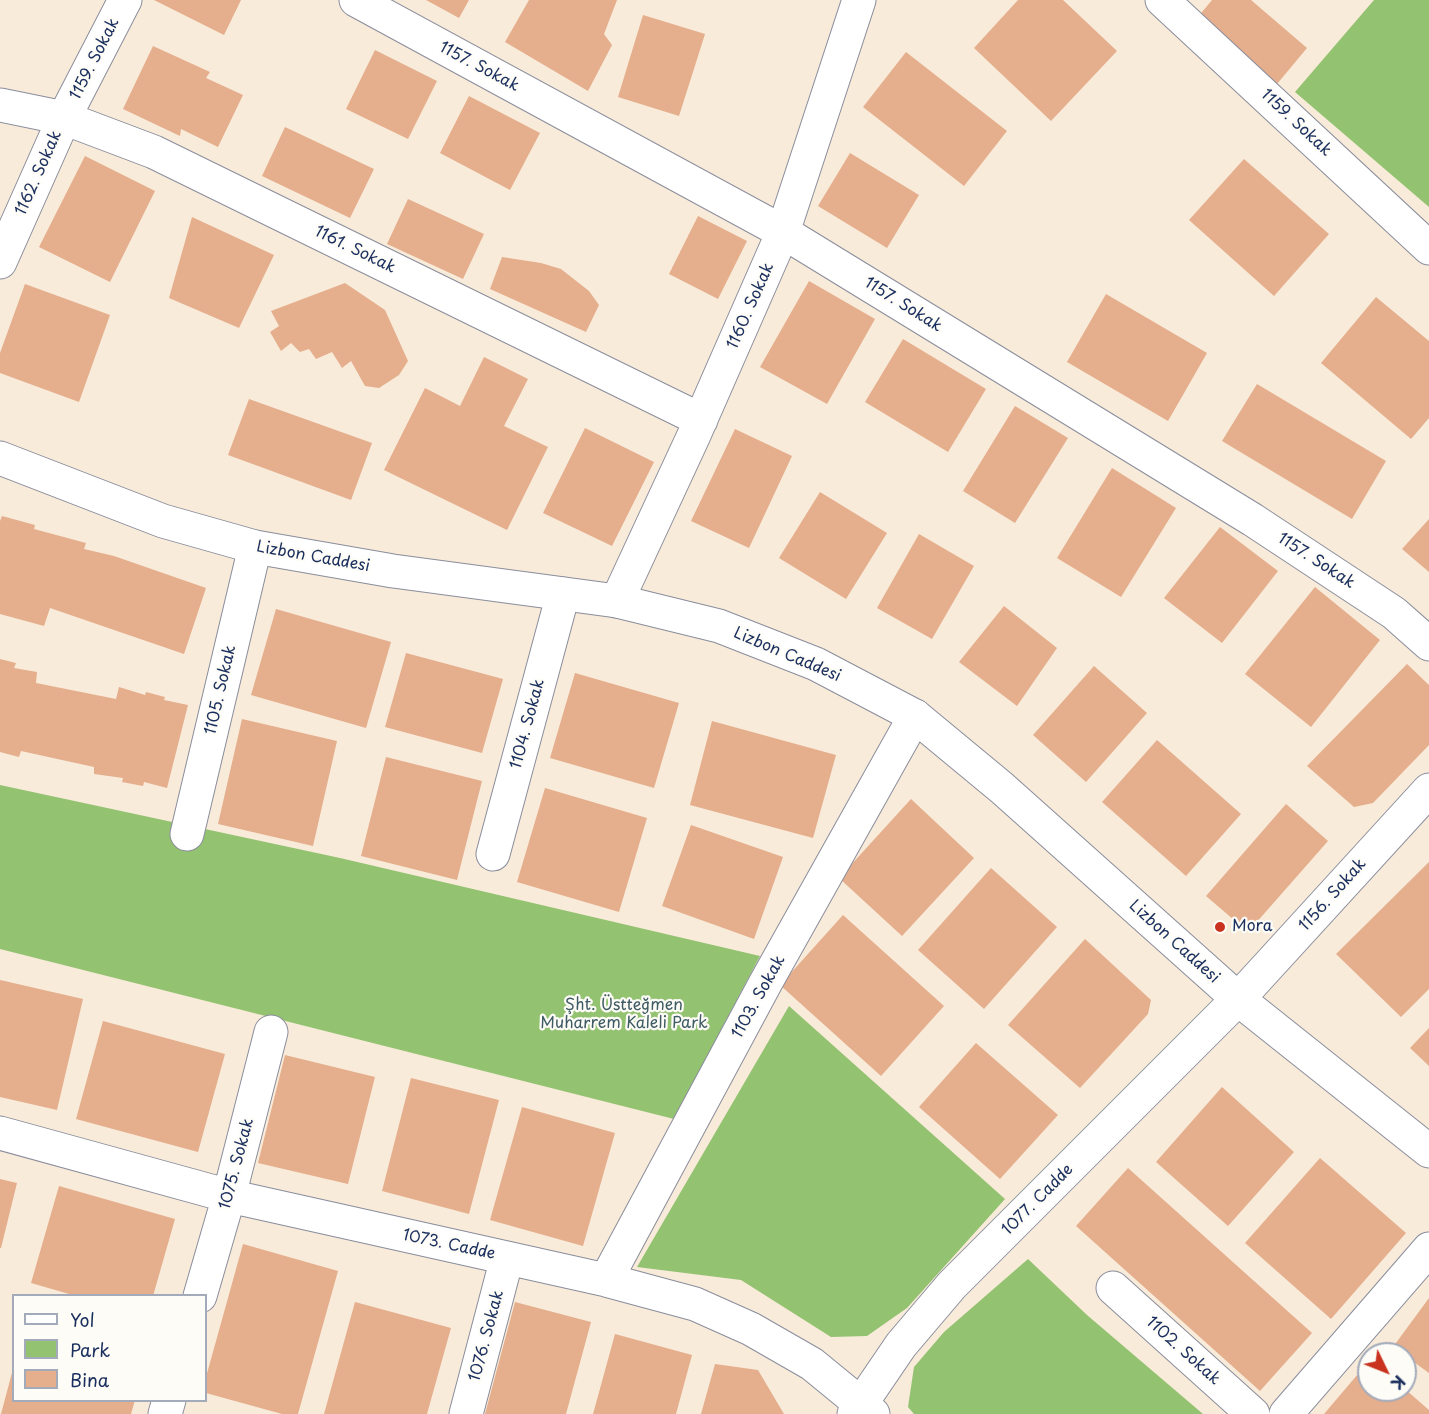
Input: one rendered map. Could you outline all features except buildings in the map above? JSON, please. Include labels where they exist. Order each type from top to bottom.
[{"type":"street","name":"1159. Sokak","points":[[64,118],[125,0]]},
{"type":"street","name":"1157. Sokak","points":[[356,0],[783,232],[1253,520],[1394,613],[1429,644]]},
{"type":"street","name":"1160. Sokak","points":[[617,601],[701,420],[783,232],[859,0]]},
{"type":"street","name":"1159. Sokak","points":[[1162,0],[1429,248]]},
{"type":"street","name":"1161. Sokak","points":[[0,105],[64,118],[154,152],[701,420]]},
{"type":"street","name":"1162. Sokak","points":[[0,262],[64,118]]},
{"type":"street","name":"Lizbon Caddesi","points":[[0,458],[163,521],[255,547],[393,571],[617,601],[719,626],[816,664],[915,716],[1002,788],[1238,999],[1429,1150]]},
{"type":"street","name":"1105. Sokak","points":[[187,834],[255,547]]},
{"type":"street","name":"1104. Sokak","points":[[493,854],[563,594]]},
{"type":"street","name":"1103. Sokak","points":[[606,1280],[766,982],[915,716]]},
{"type":"street","name":"1156. Sokak","points":[[1238,999],[1429,790]]},
{"type":"street","name":"1077. Cadde","points":[[863,1410],[901,1345],[952,1285],[1238,999]]},
{"type":"street","name":"1075. Sokak","points":[[201,1294],[229,1196],[271,1032]]},
{"type":"street","name":"1073. Cadde","points":[[0,1133],[229,1196],[606,1280],[695,1304],[751,1329],[812,1364],[863,1410]]},
{"type":"street","points":[[1287,1414],[1429,1249]]},
{"type":"street","name":"1076. Sokak","points":[[466,1414],[507,1258]]},
{"type":"street","name":"1102. Sokak","points":[[1113,1288],[1252,1414]]},
{"type":"green space","points":[[1374,0],[1429,0],[1429,207],[1295,92]]},
{"type":"green space","name":"Şht. Üstteğmen Muharrem Kaleli Park","points":[[0,785],[340,858],[760,956],[674,1119],[0,949]]},
{"type":"green space","points":[[789,1006],[1005,1199],[907,1308],[867,1336],[831,1337],[741,1280],[637,1267]]},
{"type":"green space","points":[[1028,1259],[1087,1315],[1203,1414],[914,1414],[908,1407],[914,1367],[944,1332]]},
{"type":"place","name":"Mora","points":[[1220,927]]}]
